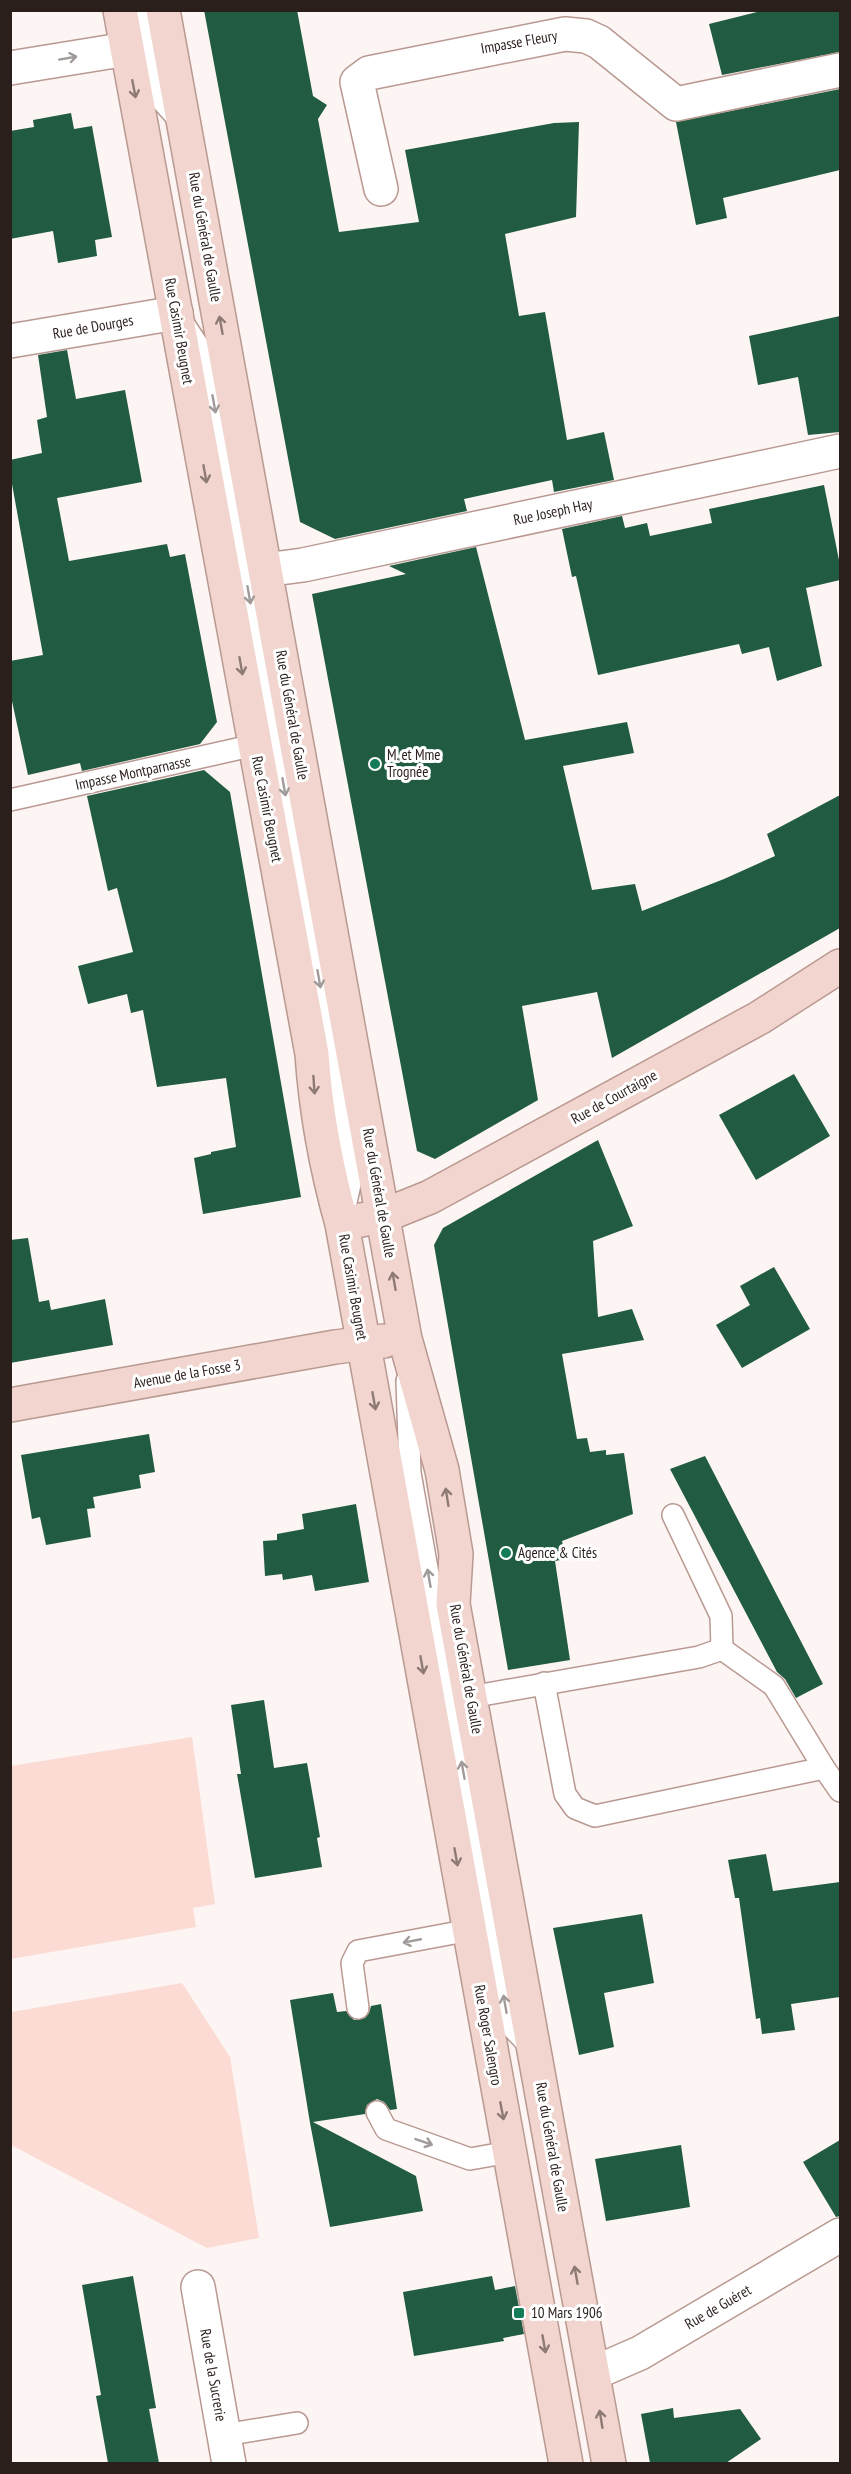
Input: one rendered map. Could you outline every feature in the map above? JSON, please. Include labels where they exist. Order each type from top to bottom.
[{"type":"main road","name":"Rue Casimir Beugnet","points":[[120,10],[312,1054],[316,1104],[327,1170],[342,1224],[411,1607]]},
{"type":"main road","name":"Rue du Général de Gaulle","points":[[163,10],[405,1339],[442,1470],[456,1554],[453,1604],[594,2373]]},
{"type":"main road","name":"Rue de Courtaigne","points":[[342,1224],[383,1216],[415,1205],[441,1192],[759,1018],[840,966]]},
{"type":"main road","name":"Avenue de la Fosse 3","points":[[10,1405],[363,1343],[405,1339]]},
{"type":"main road","name":"Rue Roger Salengro","points":[[411,1607],[566,2463]]},
{"type":"main road","points":[[594,2373],[609,2463]]},
{"type":"street","name":"Impasse Fleury","points":[[381,189],[357,82],[369,73],[565,34],[586,36],[599,42],[676,104],[840,70]]},
{"type":"street","points":[[10,68],[127,49]]},
{"type":"street","name":"Rue de Dourges","points":[[10,341],[176,313]]},
{"type":"street","name":"Rue Joseph Hay","points":[[265,570],[303,565],[840,451]]},
{"type":"street","name":"Rue de Guéret","points":[[594,2373],[622,2363],[640,2353],[840,2235]]},
{"type":"street","name":"Rue de la Sucrerie","points":[[198,2287],[226,2449]]},
{"type":"lane","points":[[142,10],[157,95],[184,126]]},
{"type":"lane","points":[[176,313],[206,356],[354,1166],[342,1224]]},
{"type":"lane","name":"Impasse Montparnasse","points":[[10,801],[255,745]]},
{"type":"lane","points":[[405,1339],[410,1473],[508,2023],[535,2051]]},
{"type":"lane","points":[[673,1515],[721,1616],[722,1649]]},
{"type":"lane","points":[[470,1697],[699,1657],[722,1649]]},
{"type":"lane","points":[[722,1649],[774,1686],[840,1791]]},
{"type":"lane","points":[[544,1683],[565,1794],[575,1808],[595,1816],[824,1768]]},
{"type":"lane","points":[[358,2008],[352,1963],[358,1951],[470,1930]]},
{"type":"lane","points":[[377,2112],[386,2129],[470,2159],[509,2152]]},
{"type":"lane","points":[[226,2449],[297,2423]]},
{"type":"shaded area","points":[[192,1737],[215,1904],[193,1908],[196,1927],[11,1959],[11,1766]]},
{"type":"shaded area","points":[[182,1983],[230,2057],[259,2238],[207,2248],[11,2145],[11,2012]]},
{"type":"building","points":[[204,10],[297,10],[313,96],[327,105],[318,119],[339,232],[419,222],[405,150],[554,123],[579,122],[576,217],[505,234],[519,316],[545,312],[567,440],[604,432],[614,480],[554,492],[552,480],[464,499],[467,511],[335,539],[300,522]]},
{"type":"building","points":[[765,10],[840,10],[840,52],[722,75],[709,24]]},
{"type":"building","points":[[840,89],[840,170],[723,198],[727,218],[696,225],[676,122]]},
{"type":"building","points":[[71,113],[74,129],[92,126],[112,237],[95,240],[97,256],[58,263],[53,231],[10,239],[10,131],[34,127],[33,120]]},
{"type":"building","points":[[840,316],[840,432],[808,435],[798,377],[758,385],[749,336]]},
{"type":"building","points":[[67,350],[76,399],[125,390],[142,482],[57,498],[69,561],[167,544],[170,557],[185,554],[217,722],[200,744],[82,771],[80,763],[28,775],[10,692],[10,661],[43,655],[10,473],[10,460],[42,453],[37,420],[47,417],[38,355]]},
{"type":"building","points":[[824,485],[840,565],[840,580],[806,588],[822,666],[777,681],[769,647],[742,654],[739,644],[598,675],[576,576],[572,577],[562,529],[622,516],[625,528],[647,523],[650,536],[712,523],[709,509]]},
{"type":"building","points":[[476,547],[525,740],[627,722],[634,753],[563,766],[592,890],[635,884],[642,911],[775,856],[767,834],[840,795],[840,928],[612,1058],[597,992],[522,1006],[538,1100],[435,1159],[417,1151],[312,594],[406,574],[389,566]]},
{"type":"building","points":[[204,770],[230,792],[301,1197],[203,1214],[194,1158],[236,1147],[226,1078],[157,1087],[143,1010],[131,1013],[127,994],[88,1004],[78,966],[133,952],[117,888],[108,891],[87,796]]},
{"type":"building","points":[[794,1074],[830,1136],[756,1180],[719,1115]]},
{"type":"building","points":[[598,1140],[633,1226],[593,1241],[598,1317],[632,1309],[644,1340],[562,1354],[577,1439],[587,1438],[590,1452],[606,1450],[606,1455],[624,1453],[633,1514],[562,1541],[566,1559],[555,1561],[570,1660],[508,1670],[434,1245],[443,1228]]},
{"type":"building","points":[[28,1238],[39,1302],[49,1300],[51,1310],[105,1299],[113,1345],[10,1363],[10,1240]]},
{"type":"building","points":[[774,1267],[810,1329],[742,1368],[716,1325],[750,1305],[740,1286]]},
{"type":"building","points":[[149,1434],[155,1472],[139,1475],[141,1488],[93,1497],[95,1508],[87,1509],[91,1537],[46,1545],[40,1517],[32,1519],[21,1455]]},
{"type":"building","points":[[705,1456],[823,1684],[796,1698],[785,1679],[777,1672],[670,1469]]},
{"type":"building","points":[[356,1504],[369,1582],[315,1591],[312,1575],[283,1580],[282,1574],[265,1576],[263,1541],[277,1540],[277,1534],[304,1529],[302,1514]]},
{"type":"building","points":[[264,1700],[274,1768],[307,1763],[320,1837],[317,1838],[322,1867],[255,1878],[237,1774],[241,1774],[231,1705]]},
{"type":"building","points":[[766,1854],[773,1891],[840,1882],[840,1997],[791,2004],[795,2030],[762,2034],[760,2018],[756,2019],[739,1898],[735,1898],[728,1860]]},
{"type":"building","points":[[642,1914],[654,1983],[604,1993],[614,2047],[579,2055],[553,1928]]},
{"type":"building","points":[[333,1993],[337,2012],[346,2011],[354,2020],[365,2018],[371,2006],[381,2004],[397,2109],[390,2110],[384,2102],[377,2099],[367,2105],[365,2114],[313,2122],[416,2176],[423,2211],[330,2227],[290,2000]]},
{"type":"building","points":[[840,2140],[840,2216],[836,2217],[803,2162]]},
{"type":"building","points":[[681,2145],[690,2207],[606,2221],[595,2159]]},
{"type":"building","points":[[133,2276],[156,2408],[149,2409],[159,2463],[108,2463],[96,2396],[101,2395],[82,2285]]},
{"type":"building","points":[[492,2276],[495,2290],[515,2286],[524,2334],[503,2338],[504,2341],[414,2356],[403,2292]]},
{"type":"building","points":[[673,2408],[674,2418],[740,2409],[761,2439],[726,2463],[650,2463],[641,2414]]},
{"type":"place","name":"M. et Mme Trognée","points":[[375,764]]},
{"type":"place","name":"Agence & Cités","points":[[506,1553]]},
{"type":"place","name":"10 Mars 1906","points":[[519,2313]]}]
